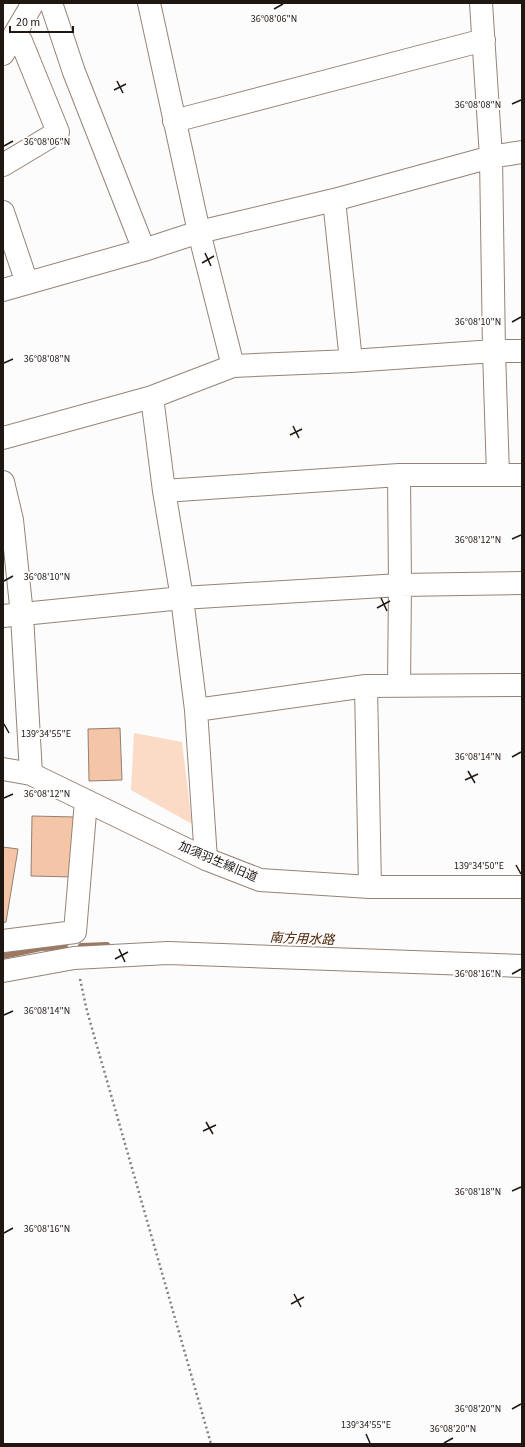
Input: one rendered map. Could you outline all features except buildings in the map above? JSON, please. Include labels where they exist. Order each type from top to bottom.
[{"type":"street","points":[[3,54],[33,3]]},
{"type":"street","points":[[51,3],[74,72],[144,250]]},
{"type":"street","points":[[150,3],[174,121],[199,232],[233,366]]},
{"type":"street","points":[[481,3],[491,157],[494,351],[498,475]]},
{"type":"street","points":[[3,165],[58,132],[21,41],[15,34]]},
{"type":"street","points":[[174,121],[484,40]]},
{"type":"street","points":[[3,290],[144,250],[199,232],[334,200],[491,157],[522,152]]},
{"type":"street","points":[[334,200],[351,361]]},
{"type":"street","points":[[3,212],[27,283]]},
{"type":"street","points":[[3,438],[152,397],[233,366],[351,361],[494,351],[522,351]]},
{"type":"street","points":[[152,397],[164,491],[182,598],[196,710],[206,859]]},
{"type":"street","points":[[164,491],[399,475],[522,475]]},
{"type":"street","points":[[399,475],[399,686]]},
{"type":"street","points":[[3,482],[12,520],[13,615],[31,774]]},
{"type":"street","points":[[13,615],[182,598],[400,585],[522,582]]},
{"type":"street","points":[[196,710],[366,686],[522,685]]},
{"type":"street","points":[[366,686],[370,887]]},
{"type":"street","name":"加須羽生線旧道","points":[[3,769],[31,774],[206,859],[260,880],[370,887],[522,887]]},
{"type":"street","points":[[3,941],[75,932],[86,801]]},
{"type":"street","points":[[3,972],[74,958],[168,953],[522,966]]},
{"type":"path","points":[[74,958],[87,1011],[211,1444]]},
{"type":"shaded area","points":[[134,733],[182,742],[192,824],[131,790]]},
{"type":"waterway","name":"南方用水路","points":[[81,946],[107,945]]},
{"type":"waterway","name":"南方用水路","points":[[3,956],[41,948],[65,947]]}]
